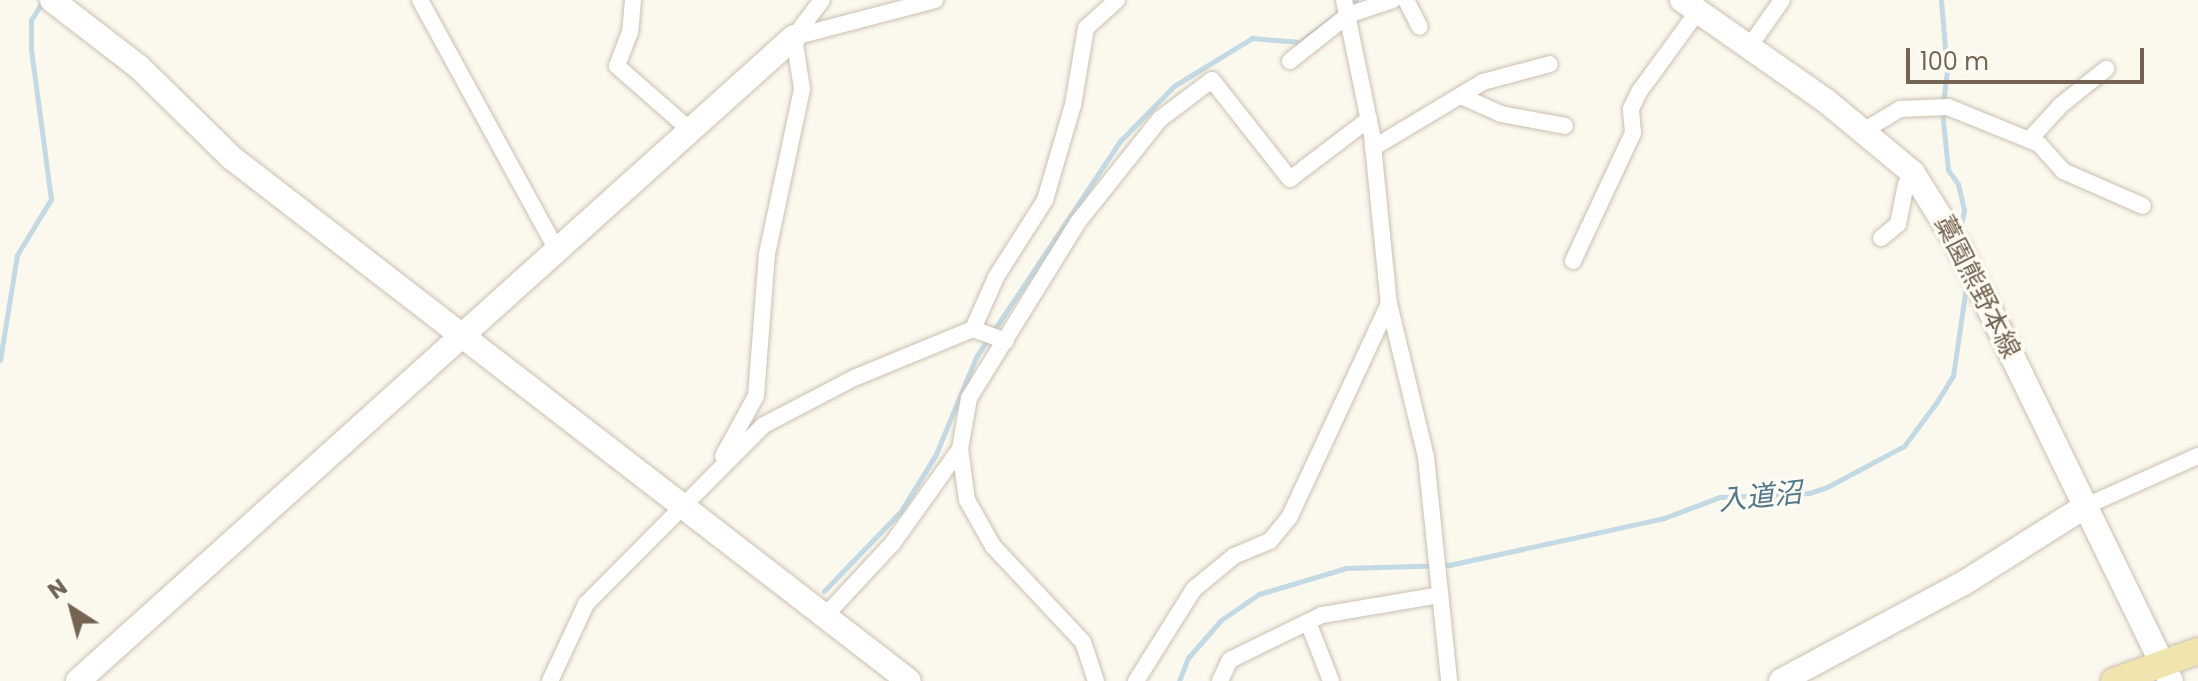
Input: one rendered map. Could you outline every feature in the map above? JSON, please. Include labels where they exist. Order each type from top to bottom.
[{"type":"main road","points":[[2114,681],[2167,672],[2198,651]]},
{"type":"street","points":[[52,0],[139,67],[232,158],[909,681]]},
{"type":"street","points":[[420,0],[557,250]]},
{"type":"street","points":[[633,0],[630,32],[617,66],[689,129]]},
{"type":"street","points":[[78,681],[794,37],[822,0]]},
{"type":"street","points":[[794,37],[935,0]]},
{"type":"street","points":[[976,330],[996,277],[1045,200],[1073,105],[1086,28],[1117,0]]},
{"type":"street","points":[[1290,61],[1346,7],[1393,0]]},
{"type":"street","points":[[1406,0],[1420,27]]},
{"type":"street","points":[[1749,47],[1782,0]]},
{"type":"street","points":[[1573,261],[1633,133],[1631,109],[1690,5]]},
{"type":"street","name":"藁園熊野本線","points":[[1690,5],[1865,130],[1913,173],[1955,241],[2167,672]]},
{"type":"street","points":[[1346,7],[1369,119],[1389,304],[1426,457],[1449,681]]},
{"type":"street","points":[[716,468],[756,396],[767,254],[802,89],[794,37]]},
{"type":"street","points":[[1373,148],[1483,82],[1550,64]]},
{"type":"street","points":[[2029,140],[2061,105],[2106,69]]},
{"type":"street","points":[[1096,681],[1083,642],[993,546],[967,500],[960,449],[969,398],[1078,222],[1151,130],[1212,80],[1290,179],[1369,119]]},
{"type":"street","points":[[1461,96],[1501,114],[1565,126]]},
{"type":"street","points":[[1865,130],[1900,109],[1944,106],[2029,140],[2063,171],[2143,206]]},
{"type":"street","points":[[1881,238],[1898,224],[1906,184],[1913,173]]},
{"type":"street","points":[[1136,681],[1194,589],[1234,556],[1270,541],[1290,516],[1389,304]]},
{"type":"street","points":[[550,681],[586,604],[716,468],[764,425],[811,399],[976,330],[1003,340]]},
{"type":"street","points":[[825,616],[892,544],[960,449]]},
{"type":"street","points":[[1781,681],[1964,583],[2086,506],[2198,456]]},
{"type":"street","points":[[1220,681],[1230,660],[1308,622],[1440,595]]},
{"type":"street","points":[[1308,622],[1331,681]]},
{"type":"waterway","points":[[824,591],[901,511],[936,454],[976,357],[1120,141],[1174,86],[1252,38],[1300,42],[1356,0]]},
{"type":"waterway","name":"入道沼","points":[[1941,0],[1947,71],[1942,111],[1948,170],[1958,184],[1964,210],[1959,235]]},
{"type":"waterway","points":[[0,360],[17,255],[51,199],[31,50],[31,20],[43,1]]},
{"type":"waterway","name":"入道沼","points":[[1950,245],[1946,250],[1959,274]]},
{"type":"waterway","name":"入道沼","points":[[1179,681],[1188,658],[1221,620],[1259,594],[1346,568],[1449,565],[1664,518],[1720,497],[1809,493],[1827,487],[1904,446],[1936,403],[1953,376],[1966,287]]}]
